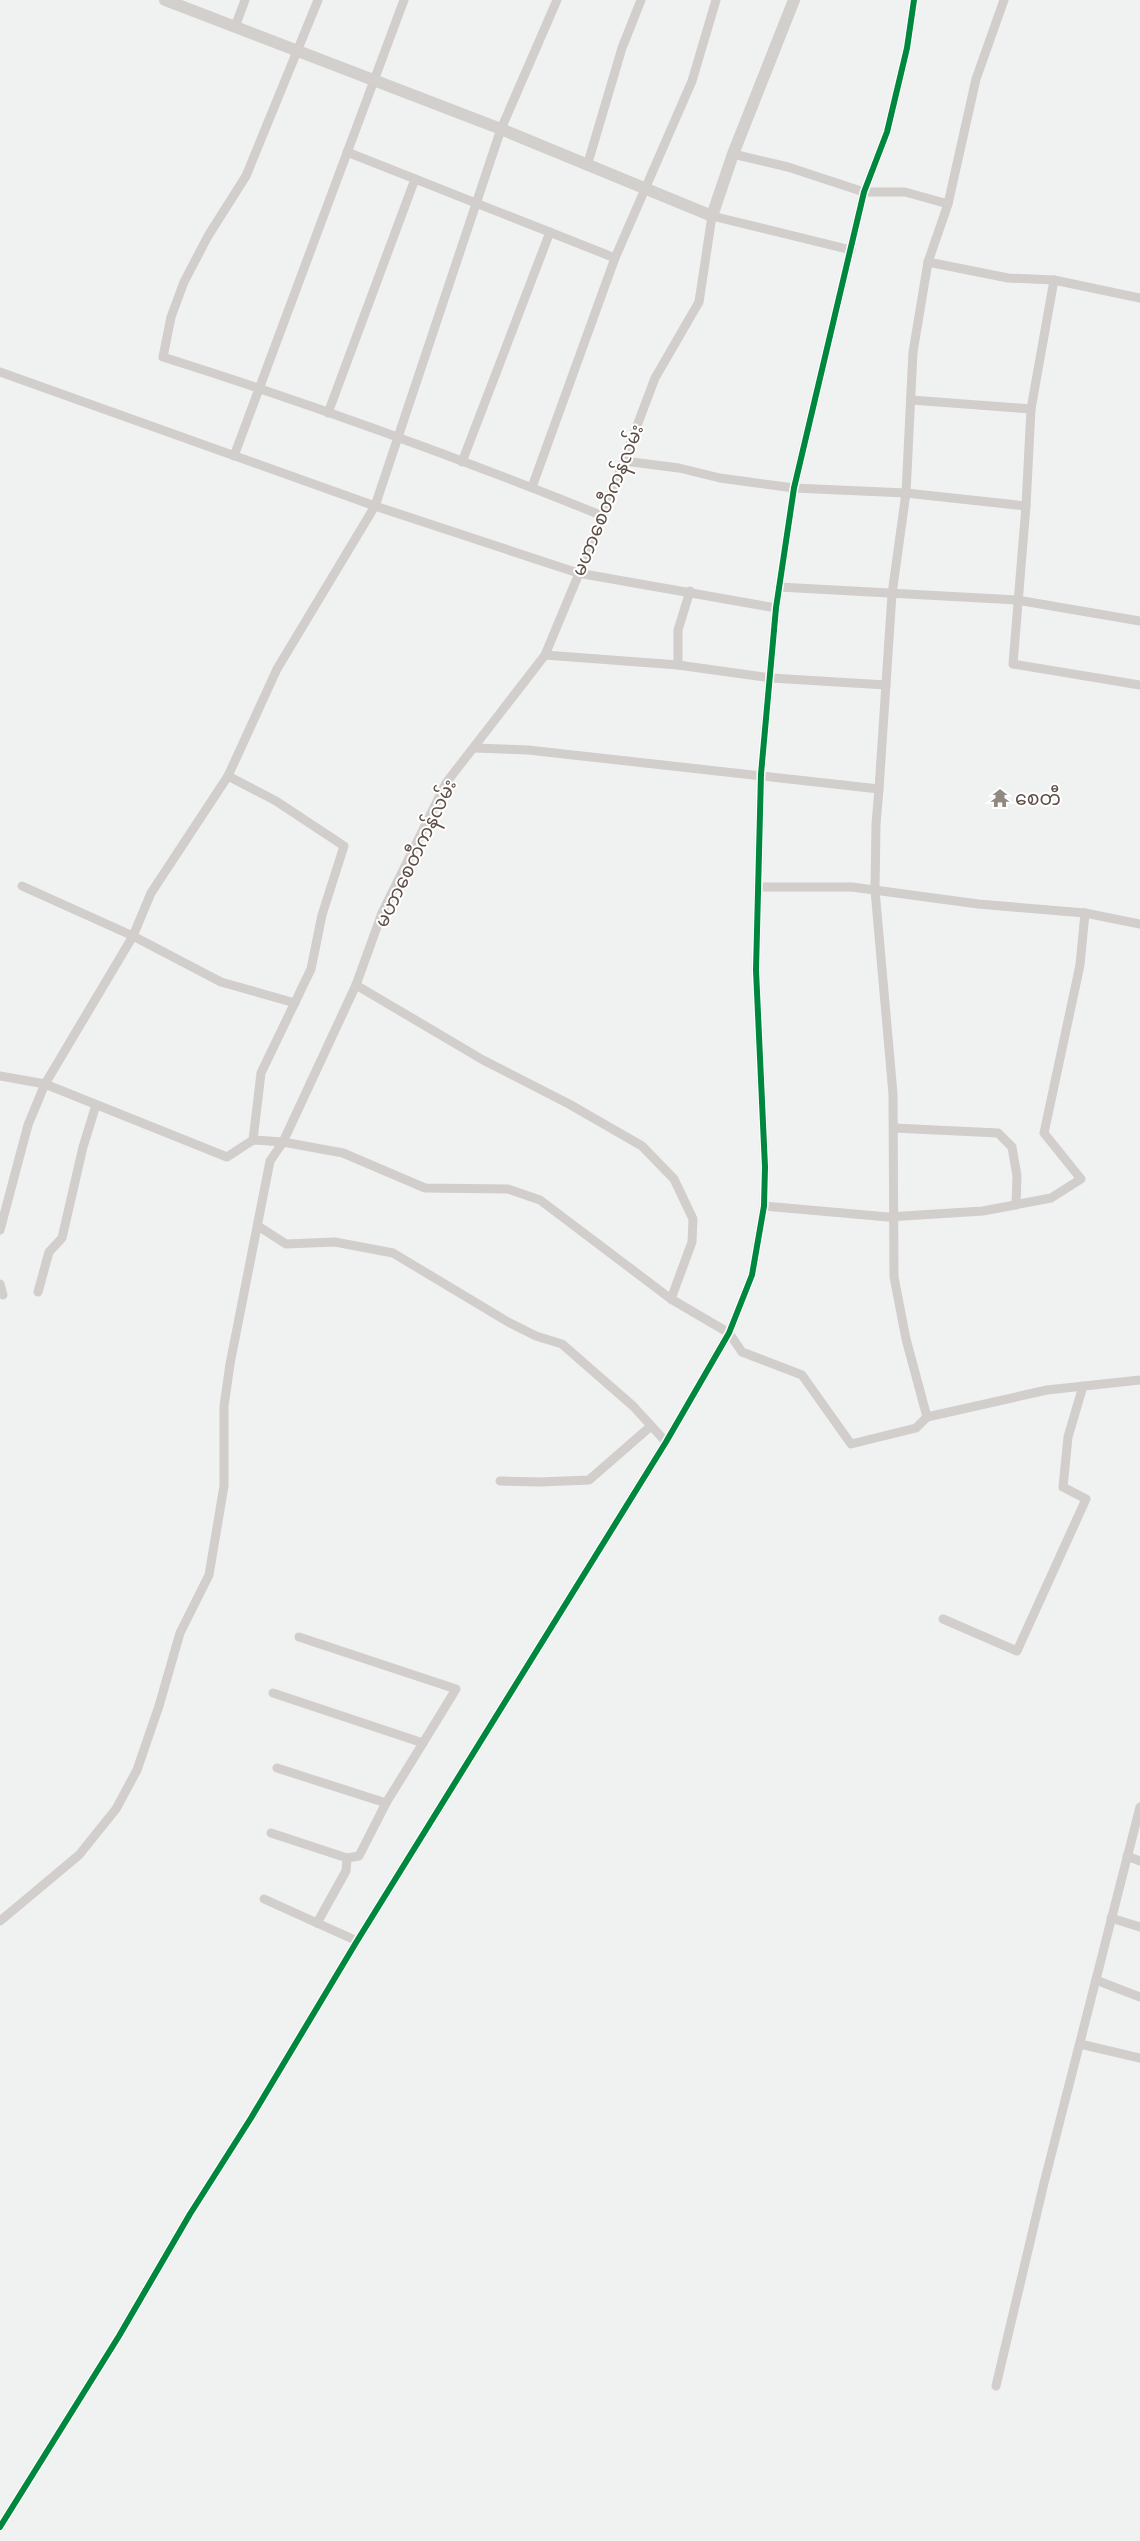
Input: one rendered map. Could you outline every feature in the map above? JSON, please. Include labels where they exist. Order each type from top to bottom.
[{"type":"street","points":[[168,0],[501,129],[712,216],[851,250]]},
{"type":"street","points":[[235,27],[245,0]]},
{"type":"street","points":[[318,0],[246,176],[208,236],[184,282],[171,317],[163,357],[258,387],[532,487],[603,516]]},
{"type":"street","points":[[234,456],[258,387],[404,0]]},
{"type":"street","points":[[0,1230],[28,1126],[45,1084],[133,936],[151,893],[228,776],[277,669],[375,506],[501,129],[557,0]]},
{"type":"street","points":[[587,166],[622,48],[641,0]]},
{"type":"street","points":[[532,487],[615,258],[692,81],[716,0]]},
{"type":"street","points":[[712,216],[733,154],[794,0]]},
{"type":"street","points":[[0,2527],[119,2336],[190,2214],[251,2118],[357,1941],[666,1442],[729,1333],[752,1275],[764,1206],[765,1168],[756,970],[761,774],[776,608],[794,488],[844,267],[851,250],[864,192],[887,132],[907,48],[914,0]]},
{"type":"street","points":[[926,1417],[906,1339],[894,1277],[894,1128],[876,890],[876,824],[892,594],[906,493],[913,352],[928,262],[948,204],[976,79],[1004,0]]},
{"type":"street","points":[[347,152],[615,258]]},
{"type":"street","points":[[733,154],[788,167],[864,192],[905,192],[948,204]]},
{"type":"street","points":[[328,413],[415,179]]},
{"type":"street","name":"မဟာစေတီကန်လမ်း","points":[[0,1922],[79,1855],[116,1809],[137,1770],[159,1706],[180,1633],[209,1575],[224,1486],[224,1406],[270,1161],[283,1142],[356,985],[382,913],[446,783],[545,655],[603,516],[655,378],[699,302],[712,216]]},
{"type":"street","points":[[462,462],[550,232]]},
{"type":"street","points":[[928,262],[1008,278],[1054,280],[1140,298]]},
{"type":"street","points":[[1054,280],[1031,409],[1026,506],[1013,664],[1140,684]]},
{"type":"street","points":[[0,372],[375,506],[578,573],[690,591],[776,608]]},
{"type":"street","points":[[911,400],[1031,409]]},
{"type":"street","points":[[624,461],[679,468],[720,478],[794,488],[906,493],[1026,506]]},
{"type":"street","points":[[779,587],[1017,600],[1140,621]]},
{"type":"street","points":[[678,665],[678,630],[690,591]]},
{"type":"street","points":[[545,655],[678,665],[771,678],[886,685]]},
{"type":"street","points":[[474,748],[528,750],[761,774],[879,789]]},
{"type":"street","points":[[228,776],[276,801],[344,846],[322,915],[312,969],[260,1074],[253,1140]]},
{"type":"street","points":[[22,886],[133,936],[221,982],[295,1003]]},
{"type":"street","points":[[758,887],[852,887],[978,904],[1085,913],[1140,924]]},
{"type":"street","points":[[764,1206],[888,1217],[894,1215],[982,1211],[1051,1198],[1082,1179],[1044,1133],[1080,965],[1085,913]]},
{"type":"street","points":[[356,985],[483,1060],[569,1104],[642,1146],[674,1179],[693,1219],[692,1242],[671,1299]]},
{"type":"street","points":[[0,1076],[45,1084],[227,1157],[253,1140],[283,1142],[343,1153],[425,1188],[508,1189],[540,1200],[671,1299],[729,1333],[742,1352],[802,1375],[851,1444],[916,1428],[926,1417],[1047,1390],[1140,1380]]},
{"type":"street","points":[[38,1292],[49,1252],[62,1238],[83,1147],[96,1105]]},
{"type":"street","points":[[894,1128],[998,1133],[1012,1147],[1017,1176],[1016,1205]]},
{"type":"street","points":[[258,1226],[286,1244],[335,1242],[393,1253],[508,1322],[536,1336],[562,1344],[632,1406],[666,1442]]},
{"type":"street","points":[[0,1284],[3,1296]]},
{"type":"street","points":[[943,1619],[1017,1651],[1086,1499],[1063,1487],[1068,1437],[1084,1386]]},
{"type":"street","points":[[500,1481],[589,1480],[651,1426]]},
{"type":"street","points":[[271,1833],[348,1858],[359,1856],[386,1803],[456,1689],[299,1637]]},
{"type":"street","points":[[273,1693],[423,1743]]},
{"type":"street","points":[[277,1768],[386,1803]]},
{"type":"street","points":[[996,2386],[1140,1807]]},
{"type":"street","points":[[1127,1856],[1140,1860]]},
{"type":"street","points":[[317,1923],[346,1871],[348,1858]]},
{"type":"street","points":[[264,1899],[357,1941]]},
{"type":"street","points":[[1111,1918],[1140,1927]]},
{"type":"street","points":[[1096,1980],[1140,1997]]},
{"type":"street","points":[[1080,2044],[1140,2058]]},
{"type":"cycle path","points":[[0,2527],[119,2336],[190,2214],[251,2118],[357,1941],[666,1442],[729,1333],[752,1275],[764,1206],[765,1167],[756,970],[761,774],[776,608],[794,488],[864,192],[887,132],[907,48],[914,0]]},
{"type":"place","name":"စေတီ","points":[[1000,798]]}]
